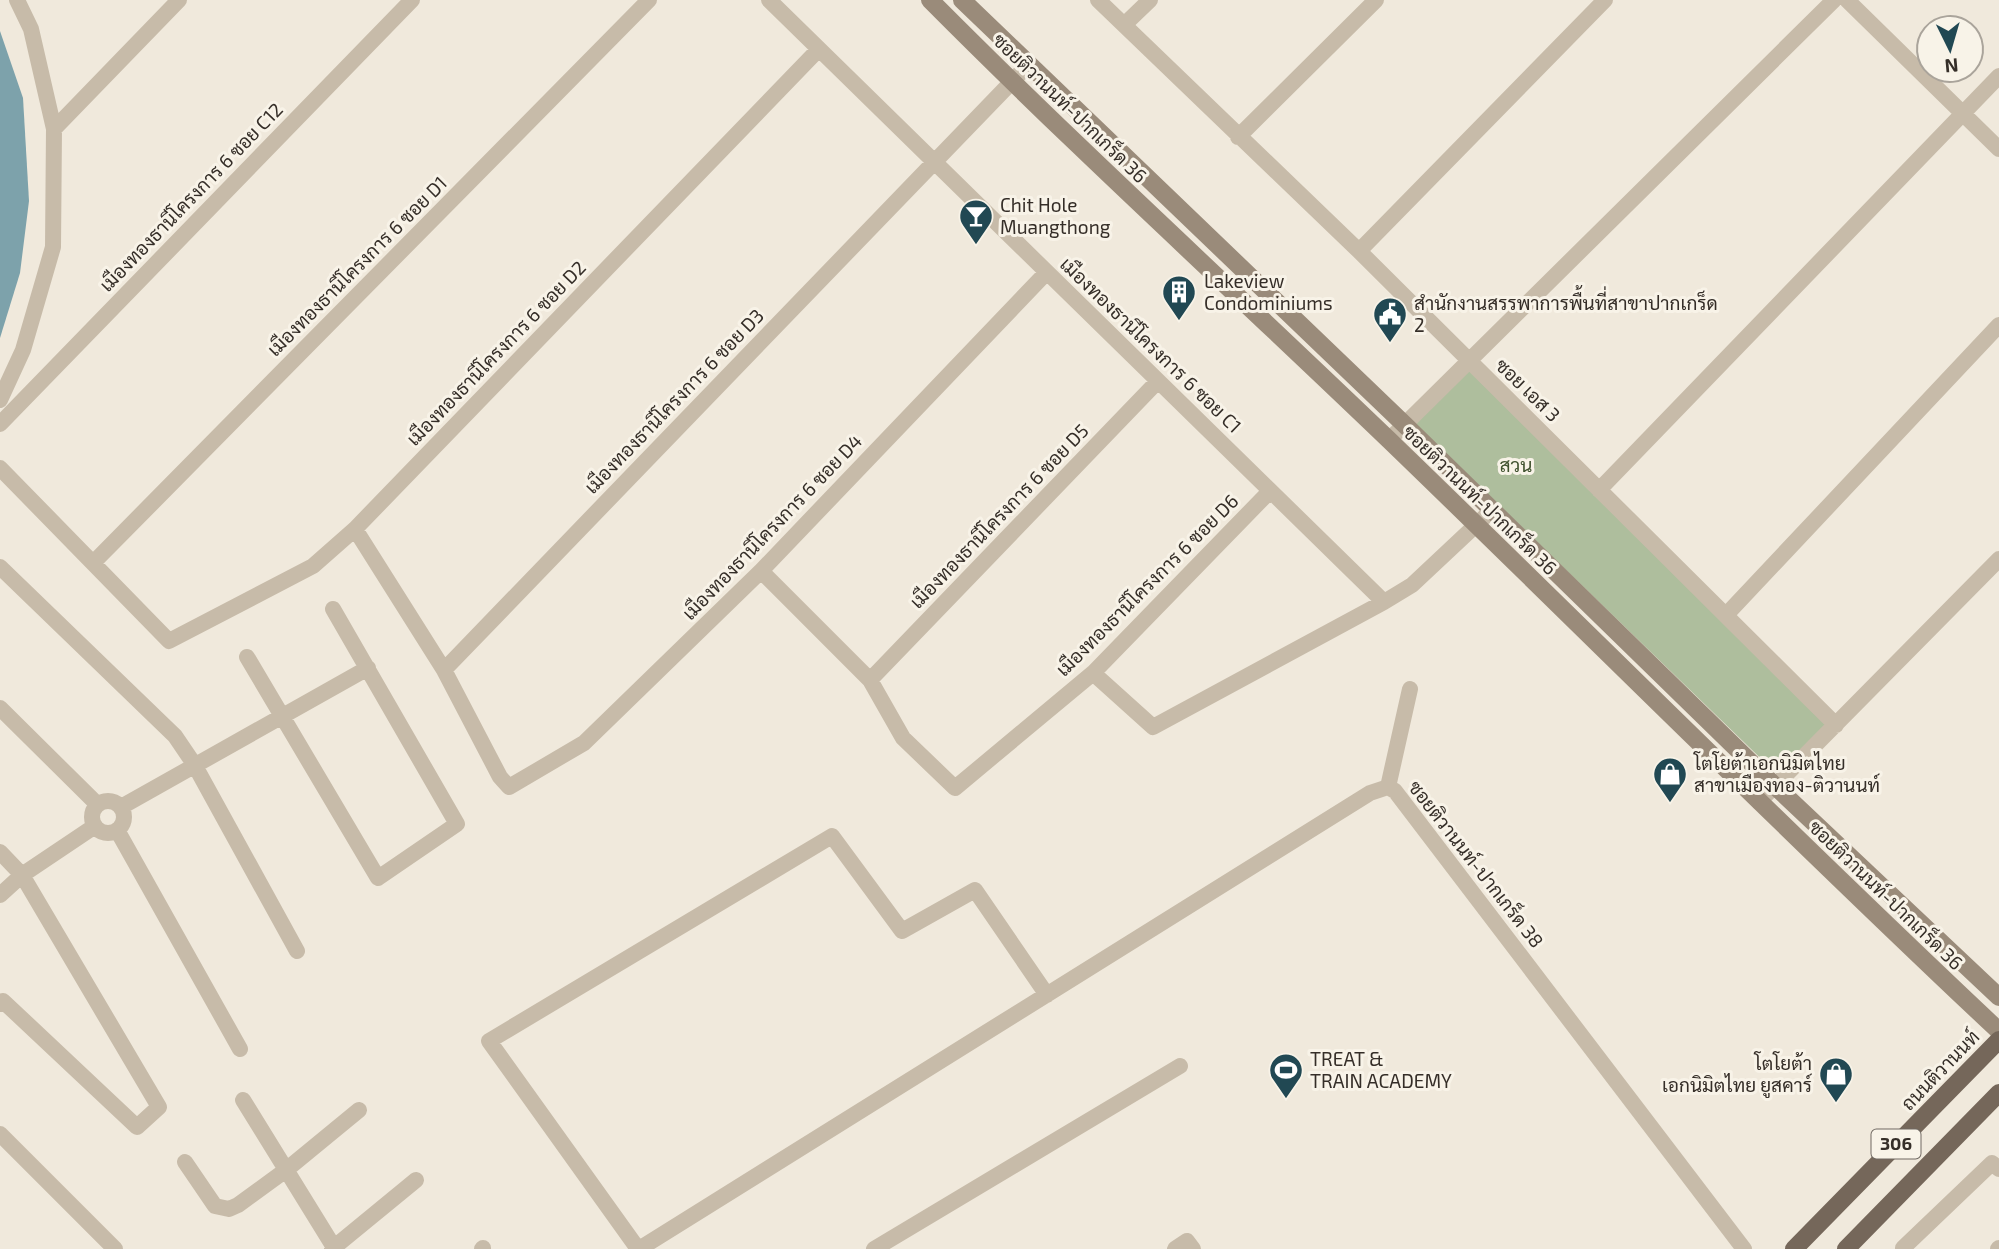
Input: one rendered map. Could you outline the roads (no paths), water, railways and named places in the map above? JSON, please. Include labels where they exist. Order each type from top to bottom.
[{"type":"main road","name":"ถนนติวานนท์","points":[[1794,1249],[1999,1040]]},
{"type":"main road","name":"306","points":[[1846,1249],[1999,1094]]},
{"type":"street","points":[[0,400],[23,350],[53,247],[54,129],[32,29],[18,0]]},
{"type":"street","points":[[54,129],[179,0]]},
{"type":"street","name":"เมืองทองธานีโครงการ 6 ซอย C12","points":[[0,424],[412,0]]},
{"type":"street","name":"เมืองทองธานีโครงการ 6 ซอย D1","points":[[94,562],[649,0]]},
{"type":"street","name":"เมืองทองธานีโครงการ 6 ซอย C1","points":[[769,0],[1384,603]]},
{"type":"street","name":"ซอยติวานนท์-ปากเกร็ด 36","points":[[930,0],[1010,81],[1389,440],[1856,897],[1999,1031]]},
{"type":"street","name":"ซอยติวานนท์-ปากเกร็ด 36","points":[[962,0],[1405,425],[1774,786],[1999,997]]},
{"type":"street","name":"ซอย เอส 3","points":[[1098,0],[1359,251],[1836,725]]},
{"type":"street","points":[[1124,25],[1150,0]]},
{"type":"street","points":[[1238,137],[1376,0]]},
{"type":"street","points":[[1359,251],[1605,0]]},
{"type":"street","points":[[1389,440],[1834,0]]},
{"type":"street","points":[[1847,0],[1999,149]]},
{"type":"street","name":"เมืองทองธานีโครงการ 6 ซอย D2","points":[[94,562],[169,641],[313,566],[355,529],[819,49]]},
{"type":"street","name":"เมืองทองธานีโครงการ 6 ซอย D3","points":[[444,670],[1027,65]]},
{"type":"street","points":[[1600,490],[1999,76]]},
{"type":"street","name":"เมืองทองธานีโครงการ 6 ซอย D4","points":[[444,670],[500,777],[509,788],[584,743],[761,571],[1047,272]]},
{"type":"street","points":[[1726,615],[1999,325]]},
{"type":"street","name":"เมืองทองธานีโครงการ 6 ซอย D5","points":[[870,680],[1158,381]]},
{"type":"street","points":[[0,468],[94,562]]},
{"type":"street","name":"เมืองทองธานีโครงการ 6 ซอย D6","points":[[870,680],[904,738],[955,788],[1093,673],[1270,491]]},
{"type":"street","points":[[1093,673],[1153,727],[1384,603],[1412,585],[1492,510]]},
{"type":"street","points":[[355,529],[444,670]]},
{"type":"street","points":[[1759,802],[1999,559]]},
{"type":"street","points":[[0,567],[175,736],[194,764],[297,951]]},
{"type":"street","points":[[761,571],[870,680]]},
{"type":"street","points":[[247,657],[378,878],[457,824],[332,609]]},
{"type":"street","points":[[121,807],[368,668]]},
{"type":"street","points":[[1388,787],[1410,689]]},
{"type":"street","points":[[0,708],[97,804]]},
{"type":"street","name":"ซอยติวานนท์-ปากเกร็ด 38","points":[[638,1249],[1370,793],[1388,787],[1395,791],[1744,1249]]},
{"type":"street","points":[[110,800],[121,807],[124,819],[117,830],[105,833],[94,826],[91,814],[97,804],[110,800]]},
{"type":"street","points":[[0,895],[22,875],[94,826]]},
{"type":"street","points":[[117,830],[240,1049]]},
{"type":"street","points":[[638,1249],[489,1041],[832,836],[902,930],[975,890],[1047,995]]},
{"type":"street","points":[[0,852],[22,875],[159,1107],[137,1127],[3,1001],[0,1004]]},
{"type":"street","points":[[1856,897],[1873,879]]},
{"type":"street","points":[[874,1249],[1180,1066]]},
{"type":"street","points":[[243,1100],[334,1248],[416,1180]]},
{"type":"street","points":[[185,1162],[215,1206],[223,1209],[238,1205],[286,1170],[359,1110]]},
{"type":"street","points":[[0,1134],[115,1249]]},
{"type":"street","points":[[1903,1248],[1992,1163],[1999,1169]]},
{"type":"water","points":[[0,31],[23,98],[29,201],[20,273],[0,338]]},
{"type":"place","name":"Chit Hole Muangthong","points":[[976,246]]},
{"type":"place","name":"Lakeview Condominiums","points":[[1179,322]]},
{"type":"place","name":"สำนักงานสรรพาการพื้นที่สาขาปากเกร็ด 2","points":[[1390,344]]},
{"type":"place","name":"โตโยต้าเอกนิมิตไทย สาขาเมืองทอง-ติวานนท์","points":[[1670,804]]},
{"type":"place","name":"TREAT & TRAIN ACADEMY","points":[[1286,1100]]},
{"type":"place","name":"โตโยต้า เอกนิมิตไทย ยูสคาร์","points":[[1836,1104]]},
{"type":"park label","name":"สวน","points":[[1516,465]]}]
